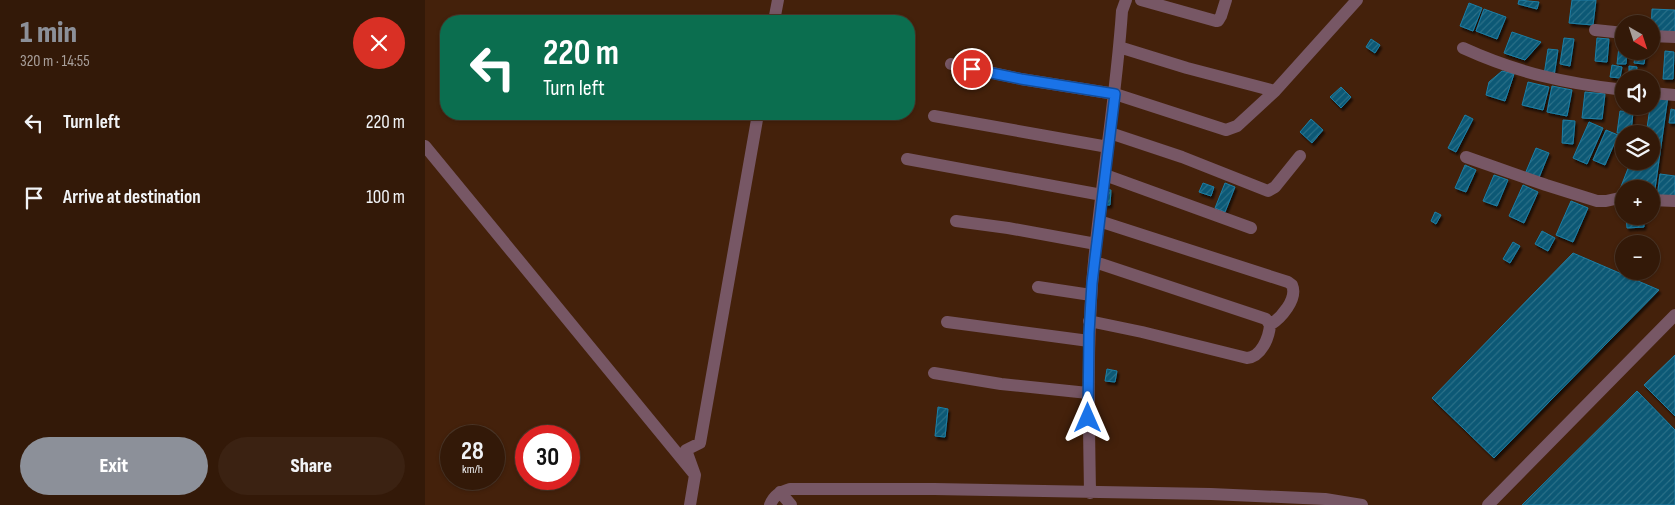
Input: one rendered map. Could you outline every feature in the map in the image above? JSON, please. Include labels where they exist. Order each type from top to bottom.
[{"type":"street","points":[[775,15],[777,0]]},
{"type":"street","points":[[1090,493],[1089,321],[1115,94],[1122,10],[1126,0]]},
{"type":"street","points":[[1141,0],[1215,21],[1218,21],[1221,16],[1226,0]]},
{"type":"street","points":[[951,64],[1021,79],[1115,94],[1226,130],[1237,126],[1275,90],[1357,0]]},
{"type":"street","points":[[1595,30],[1615,32]]},
{"type":"street","points":[[1660,36],[1675,37]]},
{"type":"street","points":[[1119,47],[1195,70],[1275,90]]},
{"type":"street","points":[[1463,48],[1494,62],[1543,77],[1615,89]]},
{"type":"street","points":[[1660,94],[1675,95]]},
{"type":"street","points":[[933,116],[1108,147]]},
{"type":"street","points":[[690,505],[695,475],[686,450],[700,443],[757,120]]},
{"type":"street","points":[[1110,133],[1181,157],[1268,191],[1275,187],[1300,156]]},
{"type":"street","points":[[425,146],[695,475]]},
{"type":"street","points":[[1466,157],[1546,185],[1597,200],[1615,199]]},
{"type":"street","points":[[907,159],[1102,195]]},
{"type":"street","points":[[1105,175],[1251,228]]},
{"type":"street","points":[[1660,200],[1675,201]]},
{"type":"street","points":[[956,221],[1097,244]]},
{"type":"street","points":[[1089,321],[1252,358],[1259,353],[1270,325],[1281,317],[1293,293],[1292,285],[1288,282],[1099,221]]},
{"type":"street","points":[[1095,262],[1265,319],[1270,325]]},
{"type":"street","points":[[1037,287],[1091,295]]},
{"type":"street","points":[[1488,505],[1675,315]]},
{"type":"street","points":[[947,322],[1089,342]]},
{"type":"street","points":[[934,373],[1001,384],[1088,393]]},
{"type":"street","points":[[770,505],[780,492],[790,489],[862,488],[1211,494],[1325,499],[1362,505]]},
{"type":"street","points":[[780,492],[791,505]]},
{"type":"building","points":[[1519,0],[1539,2],[1537,9],[1518,4]]},
{"type":"building","points":[[1572,0],[1596,0],[1593,25],[1569,23]]},
{"type":"building","points":[[1469,3],[1482,8],[1473,31],[1460,26]]},
{"type":"building","points":[[1484,9],[1506,17],[1497,39],[1476,31]]},
{"type":"building","points":[[1652,9],[1675,10],[1675,34],[1660,33],[1660,15],[1652,15]]},
{"type":"building","points":[[1512,32],[1541,42],[1525,60],[1504,53]]},
{"type":"building","points":[[1564,38],[1574,39],[1570,66],[1560,64]]},
{"type":"building","points":[[1597,38],[1609,39],[1607,62],[1595,61]]},
{"type":"building","points":[[1371,39],[1380,45],[1375,53],[1366,47]]},
{"type":"building","points":[[1548,49],[1558,50],[1554,76],[1544,75]]},
{"type":"building","points":[[1665,51],[1674,52],[1673,79],[1663,79]]},
{"type":"building","points":[[1617,60],[1626,60],[1626,64],[1617,64]]},
{"type":"building","points":[[1634,60],[1645,60],[1644,64],[1634,63]]},
{"type":"building","points":[[1612,65],[1622,67],[1621,70],[1615,70],[1615,78],[1610,77]]},
{"type":"building","points":[[1629,66],[1637,67],[1637,70],[1629,70]]},
{"type":"building","points":[[1502,71],[1514,74],[1505,101],[1486,95],[1489,82]]},
{"type":"building","points":[[1528,82],[1549,87],[1543,110],[1522,105]]},
{"type":"building","points":[[1552,86],[1572,90],[1567,116],[1547,112]]},
{"type":"building","points":[[1341,87],[1351,97],[1341,108],[1330,97]]},
{"type":"building","points":[[1585,92],[1605,94],[1602,119],[1582,118]]},
{"type":"building","points":[[1660,95],[1668,96],[1660,153],[1660,125],[1647,125],[1649,115],[1660,115]]},
{"type":"building","points":[[1671,109],[1675,110],[1675,123],[1669,123]]},
{"type":"building","points":[[1465,115],[1473,119],[1456,152],[1448,148]]},
{"type":"building","points":[[1619,115],[1633,115],[1632,125],[1618,125]]},
{"type":"building","points":[[1311,119],[1323,130],[1312,143],[1300,132]]},
{"type":"building","points":[[1563,120],[1575,121],[1573,144],[1562,143]]},
{"type":"building","points":[[1589,122],[1603,128],[1587,164],[1573,158]]},
{"type":"building","points":[[1606,130],[1615,134],[1615,142],[1605,165],[1593,160]]},
{"type":"building","points":[[1536,148],[1549,153],[1538,180],[1525,174]]},
{"type":"building","points":[[1465,165],[1476,170],[1466,192],[1455,188]]},
{"type":"building","points":[[1627,170],[1658,170],[1656,180],[1624,180]]},
{"type":"building","points":[[1660,174],[1675,176],[1675,200],[1660,198]]},
{"type":"building","points":[[1494,175],[1508,180],[1497,206],[1483,201]]},
{"type":"building","points":[[1203,183],[1214,187],[1211,196],[1199,192]]},
{"type":"building","points":[[1225,183],[1235,187],[1225,212],[1215,208]]},
{"type":"building","points":[[1523,185],[1538,192],[1524,223],[1509,216]]},
{"type":"building","points":[[1104,189],[1111,190],[1110,205],[1104,205]]},
{"type":"building","points":[[1571,201],[1588,208],[1573,242],[1556,235]]},
{"type":"building","points":[[1435,212],[1441,215],[1436,224],[1431,221]]},
{"type":"building","points":[[1627,225],[1644,225],[1644,227],[1627,228]]},
{"type":"building","points":[[1542,231],[1555,238],[1548,251],[1535,244]]},
{"type":"building","points":[[1513,242],[1520,246],[1510,263],[1503,259]]},
{"type":"building","points":[[1573,253],[1615,271],[1615,280],[1636,280],[1659,290],[1494,458],[1432,398]]},
{"type":"building","points":[[1675,355],[1675,416],[1644,385]]},
{"type":"building","points":[[1107,369],[1117,371],[1115,382],[1105,381]]},
{"type":"building","points":[[1637,391],[1675,430],[1675,505],[1522,505]]},
{"type":"building","points":[[938,407],[948,409],[945,437],[935,436]]},
{"type":"route","points":[[972,69],[1115,94],[1092,283],[1089,333],[1088,418]]}]
